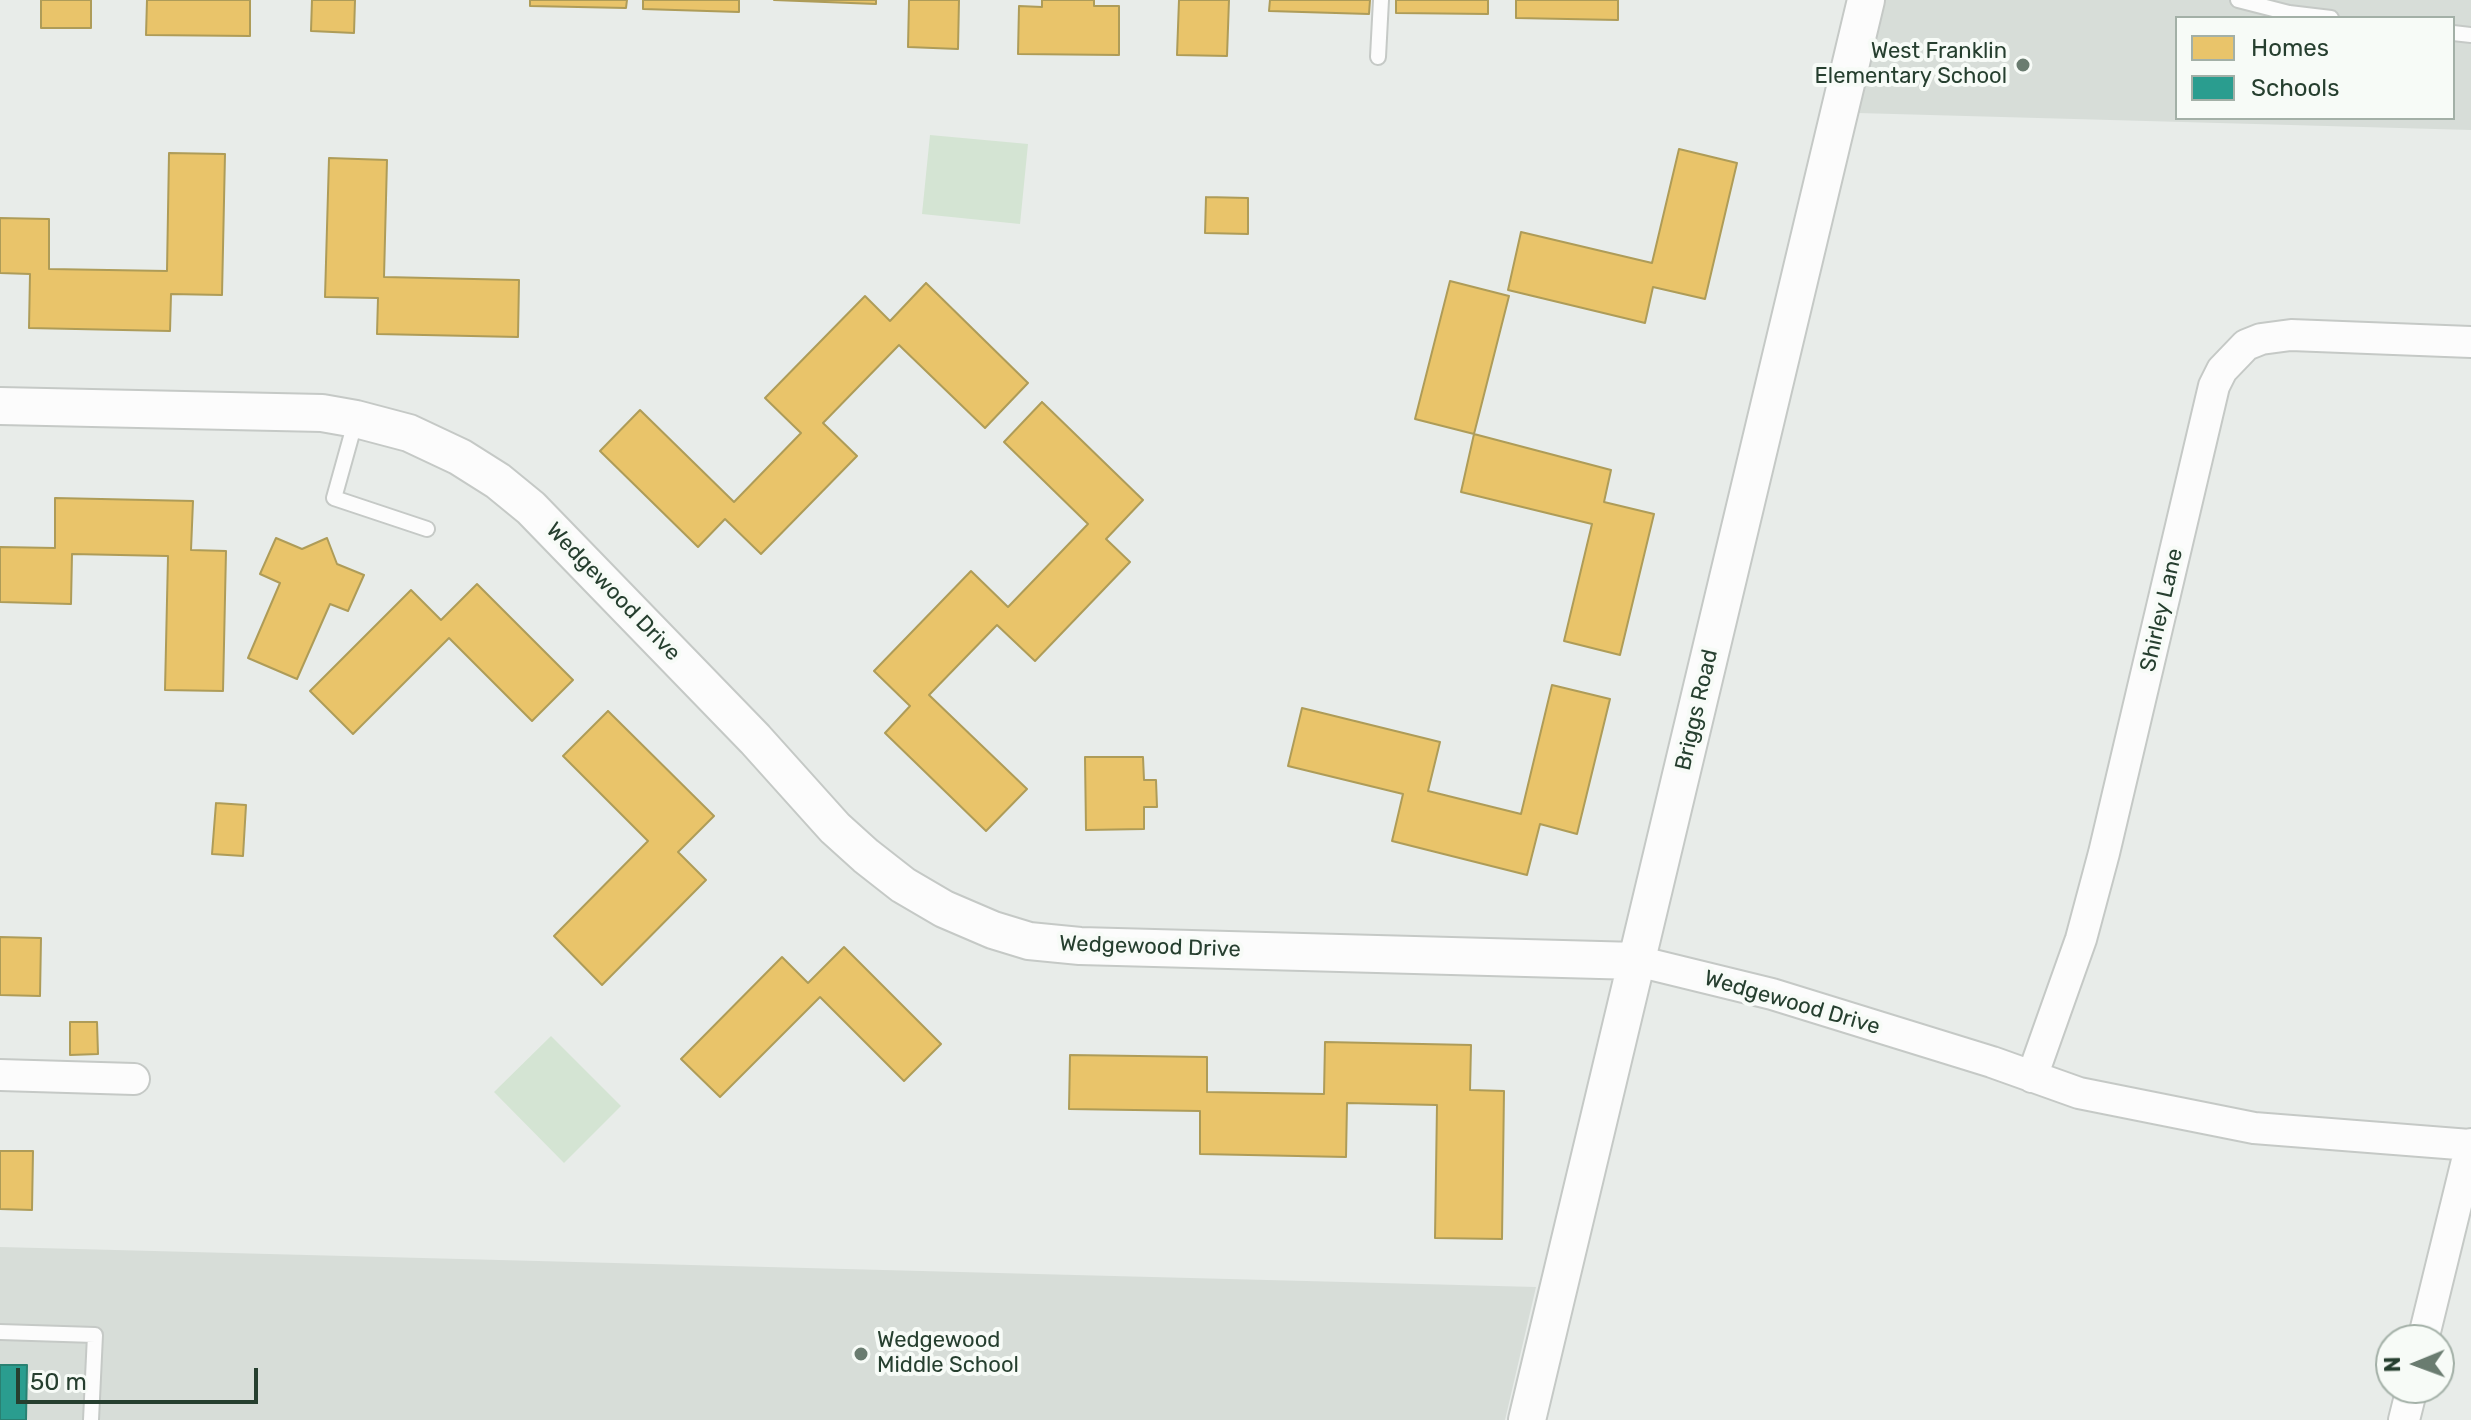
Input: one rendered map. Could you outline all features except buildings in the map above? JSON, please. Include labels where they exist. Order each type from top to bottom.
[{"type":"street","name":"Briggs Road","points":[[1527,1420],[1866,0]]},
{"type":"street","name":"Shirley Lane","points":[[2032,1077],[2081,939],[2214,386],[2222,370],[2246,345],[2261,339],[2291,335],[2459,341]]},
{"type":"street","name":"Wedgewood Drive","points":[[0,406],[322,413],[409,433],[460,457],[498,481],[531,508],[755,739],[835,828],[903,885],[966,920],[1029,941],[1321,954],[1637,961],[1772,994],[2079,1093],[2254,1128],[2471,1144]]},
{"type":"street","points":[[0,1075],[134,1079]]},
{"type":"street","points":[[2427,1324],[2471,1144]]},
{"type":"lane","points":[[1378,57],[1381,0]]},
{"type":"lane","points":[[2238,0],[2314,16]]},
{"type":"lane","points":[[356,419],[334,498],[427,529]]},
{"type":"lane","points":[[0,1332],[95,1335],[91,1420]]},
{"type":"shaded area","name":"West Franklin Elementary School","points":[[1883,0],[2471,0],[2471,130],[1858,113]]},
{"type":"shaded area","name":"Wedgewood Middle School","points":[[0,1247],[1536,1287],[1505,1420],[0,1420]]},
{"type":"green space","points":[[930,135],[1028,144],[1020,224],[922,214]]},
{"type":"green space","points":[[551,1036],[621,1106],[564,1163],[494,1092]]},
{"type":"place","name":"West Franklin Elementary School","points":[[2023,65]]},
{"type":"place","name":"Wedgewood Middle School","points":[[861,1354]]}]
